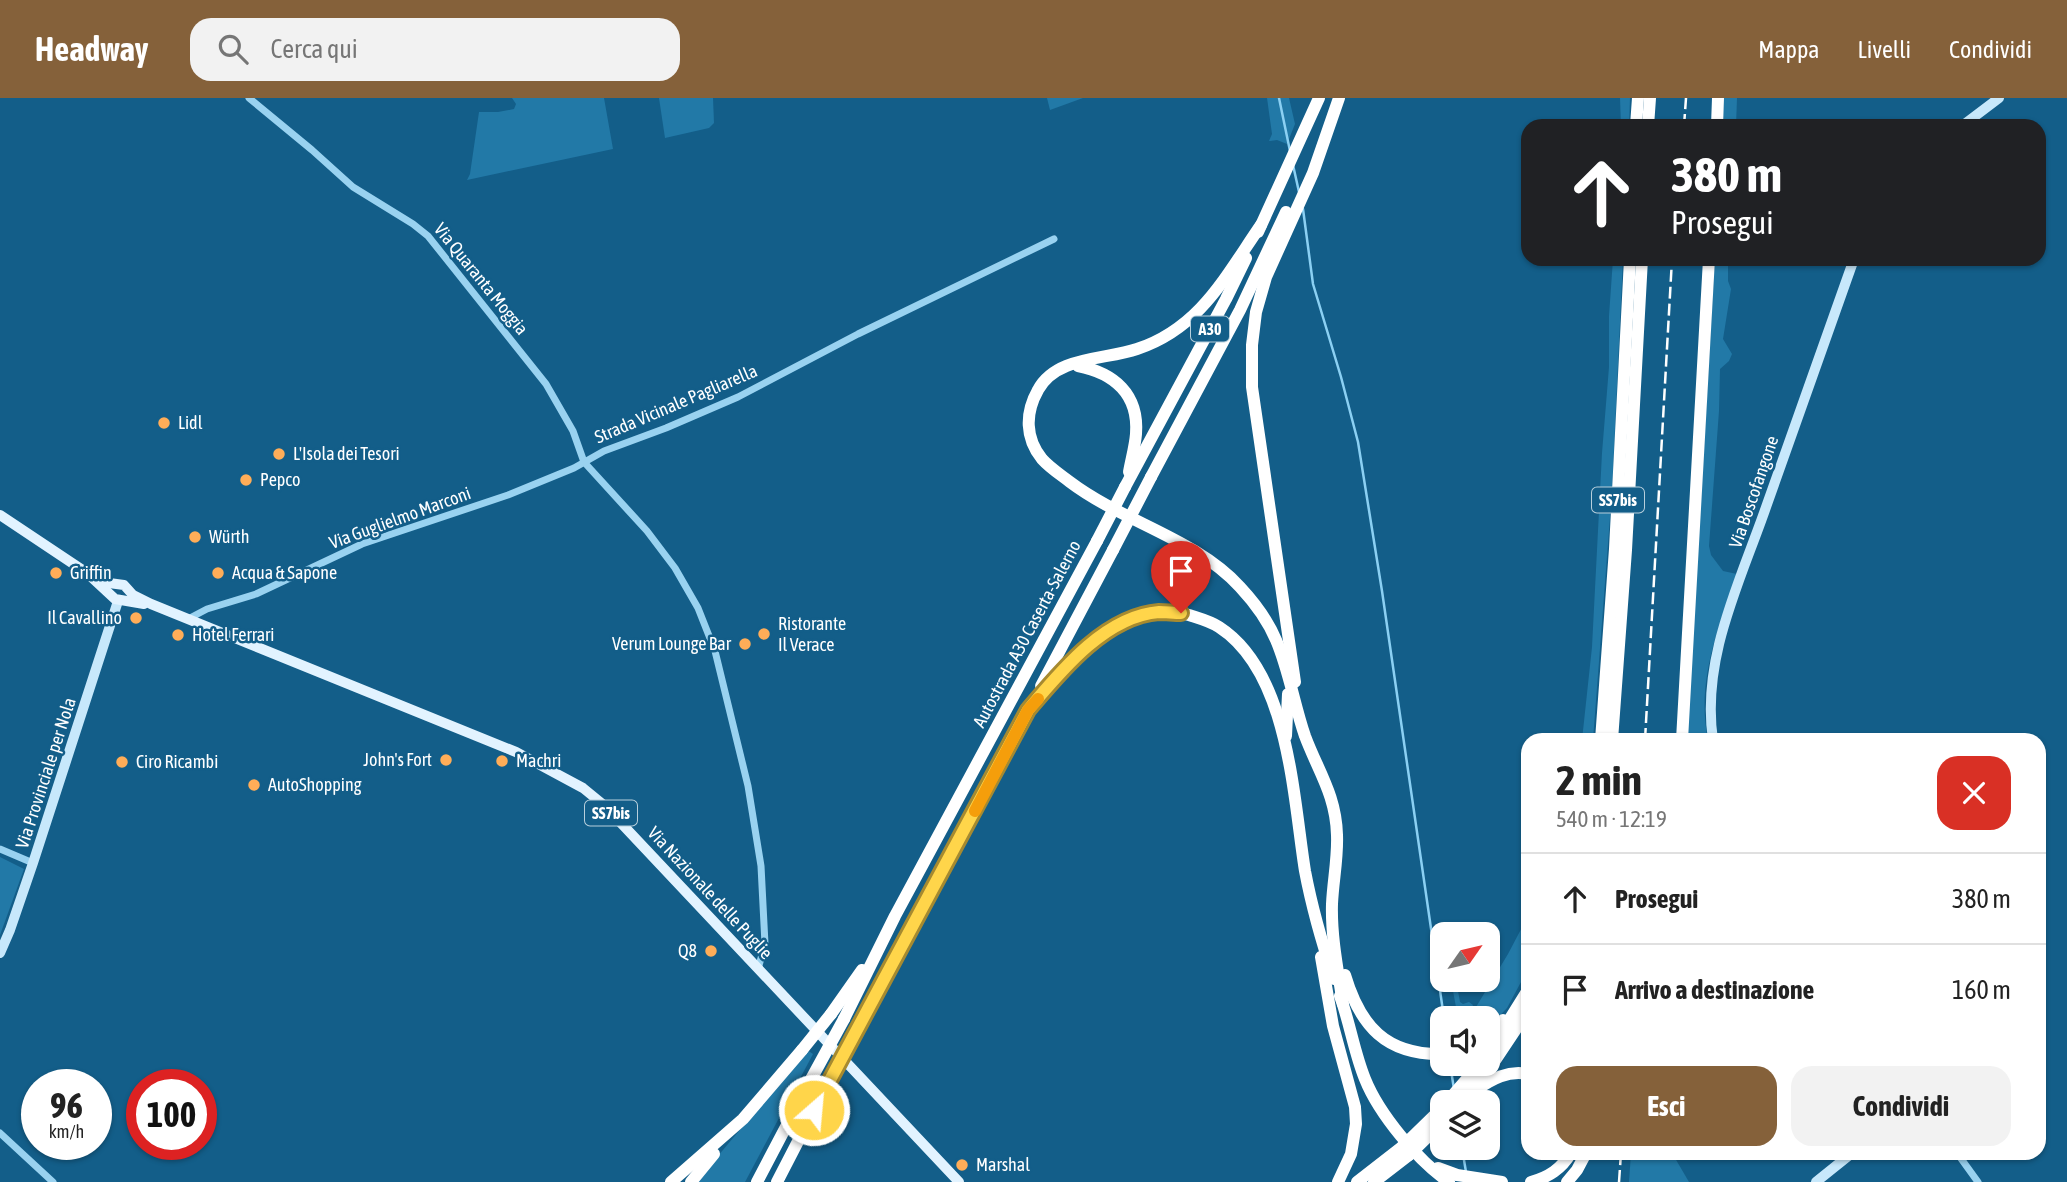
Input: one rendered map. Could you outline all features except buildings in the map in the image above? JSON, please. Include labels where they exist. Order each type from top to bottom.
[{"type":"highway","points":[[1298,710],[1252,387],[1252,345],[1256,312],[1266,277],[1338,98]]},
{"type":"highway","points":[[1636,119],[1638,98]]},
{"type":"highway","points":[[1648,119],[1650,98]]},
{"type":"highway","points":[[1717,119],[1718,98]]},
{"type":"highway","name":"Autostrada A30 Caserta-Salerno","points":[[757,1182],[1226,299],[1316,104]]},
{"type":"highway","points":[[1261,225],[1211,297],[1179,329],[1135,350],[1070,365],[1048,377],[1039,387],[1029,412],[1030,437],[1051,468],[1097,500],[1220,568],[1252,601],[1275,638],[1309,746],[1331,793],[1337,835],[1332,904],[1333,934],[1343,1004]]},
{"type":"highway","name":"Autostrada A30 Caserta-Salerno","points":[[779,1179],[1284,227]]},
{"type":"highway","name":"SS7bis","points":[[1602,733],[1615,549],[1630,266]]},
{"type":"highway","name":"SS7bis","points":[[1613,733],[1622,616],[1642,266]]},
{"type":"highway","points":[[1682,733],[1709,266]]},
{"type":"highway","points":[[1070,365],[1106,374],[1126,392],[1133,406],[1136,434],[1125,487]]},
{"type":"highway","points":[[1028,710],[1068,663],[1106,634],[1122,623],[1158,612],[1181,613],[1218,626],[1239,645],[1262,676],[1275,704],[1285,746],[1328,999],[1353,1097],[1356,1124],[1351,1154],[1338,1182]]},
{"type":"highway","points":[[1621,733],[1624,691],[1622,616]]},
{"type":"highway","points":[[1285,746],[1289,711],[1287,675]]},
{"type":"highway","points":[[1333,934],[1348,984],[1365,1020],[1378,1035],[1391,1044],[1403,1050],[1430,1054]]},
{"type":"highway","points":[[1319,936],[1370,1090],[1410,1152],[1449,1182]]},
{"type":"highway","points":[[691,1182],[831,1014],[884,939]]},
{"type":"highway","points":[[1500,1024],[1521,998]]},
{"type":"highway","points":[[1500,1035],[1521,1001]]},
{"type":"highway","points":[[1500,1050],[1521,1021]]},
{"type":"highway","points":[[1500,1074],[1521,1074]]},
{"type":"highway","points":[[1462,1090],[1480,1076]]},
{"type":"highway","points":[[1471,1090],[1482,1076]]},
{"type":"highway","points":[[671,1182],[743,1119]]},
{"type":"highway","points":[[1357,1182],[1410,1152],[1430,1124]]},
{"type":"highway","points":[[1374,1182],[1430,1134]]},
{"type":"highway","points":[[1410,1152],[1437,1168],[1463,1176],[1502,1182]]},
{"type":"highway","points":[[1531,1182],[1550,1175],[1566,1160]]},
{"type":"highway","points":[[1567,1182],[1582,1160]]},
{"type":"main road","name":"Via Nazionale delle Puglie","points":[[0,515],[87,573],[118,600],[151,604]]},
{"type":"main road","name":"Via Nazionale delle Puglie","points":[[87,573],[123,586],[133,595],[151,604],[516,752],[583,788],[605,806],[959,1182]]},
{"type":"main road","points":[[118,600],[129,595],[123,586]]},
{"type":"street","name":"Via Quaranta Moggia","points":[[249,98],[353,187],[414,224],[428,236],[546,384],[573,431],[584,462]]},
{"type":"street","points":[[1971,119],[1999,98]]},
{"type":"street","name":"Strada Vicinale Pagliarella","points":[[758,969],[765,944],[761,866],[748,786],[715,651],[698,608],[675,568],[647,531],[584,462],[604,451],[738,397],[858,334],[1054,239]]},
{"type":"street","name":"Via Boscofangone","points":[[1713,733],[1710,689],[1719,643],[1852,266]]},
{"type":"street","name":"Via Guglielmo Marconi","points":[[188,619],[206,609],[256,594],[362,544],[508,495],[584,462]]},
{"type":"street","name":"Via Provinciale per Nola","points":[[0,953],[33,863],[118,600]]},
{"type":"street","points":[[0,849],[33,863]]},
{"type":"street","points":[[0,1133],[53,1182]]},
{"type":"street","points":[[1816,1182],[1844,1160]]},
{"type":"street","points":[[1962,1160],[1978,1182]]},
{"type":"shaded area","points":[[512,98],[604,98],[613,149],[467,180],[479,112],[514,109],[516,104]]},
{"type":"shaded area","points":[[659,98],[713,98],[714,123],[709,128],[665,138]]},
{"type":"shaded area","points":[[1047,98],[1083,98],[1050,110]]},
{"type":"shaded area","points":[[1267,98],[1289,98],[1295,124],[1287,144],[1277,140],[1269,141],[1272,134]]},
{"type":"shaded area","points":[[1620,98],[1630,98],[1629,119],[1621,119]]},
{"type":"shaded area","points":[[1724,98],[1737,98],[1736,119],[1722,119]]},
{"type":"shaded area","points":[[1613,266],[1623,266],[1612,491],[1594,733],[1583,733],[1592,647],[1609,367]]},
{"type":"shaded area","points":[[1715,266],[1728,266],[1731,289],[1723,339],[1732,354],[1720,369],[1709,546],[1711,555],[1723,571],[1737,574],[1716,635],[1707,676],[1707,733],[1687,733]]},
{"type":"shaded area","points":[[0,857],[24,869],[0,935]]},
{"type":"shaded area","points":[[1521,929],[1521,982],[1500,1015],[1500,1006],[1477,1006],[1485,992],[1500,992],[1500,967]]},
{"type":"shaded area","points":[[1453,992],[1458,992],[1463,1004],[1469,1002],[1473,1005],[1473,1006],[1456,1006]]},
{"type":"shaded area","points":[[807,1050],[813,1054],[745,1182],[696,1182]]},
{"type":"shaded area","points":[[1631,1160],[1676,1160],[1689,1182],[1629,1182]]},
{"type":"waterway","points":[[1279,98],[1290,151]]},
{"type":"waterway","points":[[1293,165],[1299,192]]},
{"type":"waterway","points":[[1303,209],[1313,284],[1358,442],[1442,1006]]},
{"type":"waterway","points":[[1452,1076],[1454,1089]]},
{"type":"waterway","points":[[1464,1160],[1466,1172]]},
{"type":"railway","points":[[1684,119],[1686,98]]},
{"type":"railway","points":[[1645,733],[1672,266]]},
{"type":"railway","points":[[1619,1182],[1621,1160]]},
{"type":"slow traffic","points":[[975,811],[1028,710],[1038,699]]},
{"type":"place","name":"Lidl","points":[[164,423]]},
{"type":"place","name":"L'Isola dei Tesori","points":[[279,454]]},
{"type":"place","name":"Pepco","points":[[246,480]]},
{"type":"place","name":"Würth","points":[[195,537]]},
{"type":"place","name":"Griffin","points":[[56,573]]},
{"type":"place","name":"Acqua & Sapone","points":[[218,573]]},
{"type":"place","name":"Il Cavallino","points":[[136,618]]},
{"type":"place","name":"Ristorante Il Verace","points":[[764,634]]},
{"type":"place","name":"Hotel Ferrari","points":[[178,635]]},
{"type":"place","name":"Verum Lounge Bar","points":[[745,644]]},
{"type":"place","name":"John's Fort","points":[[446,760]]},
{"type":"place","name":"Machri","points":[[502,761]]},
{"type":"place","name":"Ciro Ricambi","points":[[122,762]]},
{"type":"place","name":"AutoShopping","points":[[254,785]]},
{"type":"place","name":"Q8","points":[[711,951]]},
{"type":"place","name":"Marshal","points":[[962,1165]]},
{"type":"route","points":[[814,1110],[1028,710],[1068,663],[1122,623],[1158,612],[1181,613]]}]
